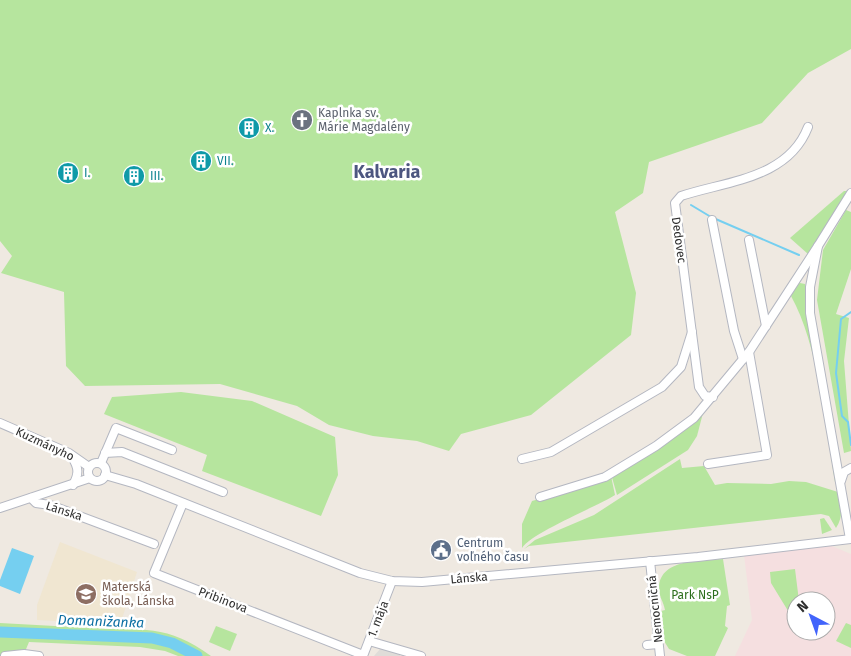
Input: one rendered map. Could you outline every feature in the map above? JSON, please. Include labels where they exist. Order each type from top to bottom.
[{"type":"street","name":"Dedovec","points":[[694,418],[702,405],[675,210],[676,200],[687,194],[770,170],[794,151],[808,127]]},
{"type":"street","points":[[540,497],[605,477],[632,462],[694,418],[746,356],[851,193]]},
{"type":"street","points":[[708,464],[767,455],[746,356],[734,331],[712,220]]},
{"type":"street","points":[[749,240],[766,326]]},
{"type":"street","points":[[818,246],[810,287],[810,313],[850,539]]},
{"type":"street","points":[[793,282],[803,276],[808,279],[810,287]]},
{"type":"street","points":[[522,458],[551,452],[662,386],[681,367],[692,331]]},
{"type":"street","points":[[699,387],[706,396],[713,397]]},
{"type":"street","name":"Kuzmányho","points":[[0,423],[69,453],[89,467]]},
{"type":"street","points":[[101,463],[116,428],[172,450]]},
{"type":"street","points":[[105,454],[122,452],[223,492]]},
{"type":"street","points":[[69,453],[77,466],[78,472],[72,485]]},
{"type":"street","points":[[95,463],[101,463],[106,468],[105,475],[98,481],[90,478],[88,473],[89,467],[95,463]]},
{"type":"street","points":[[841,483],[842,476],[849,469]]},
{"type":"street","name":"Lánska","points":[[105,475],[183,503],[360,573],[392,582],[443,581],[850,539]]},
{"type":"street","name":"Lánska","points":[[0,508],[90,478]]},
{"type":"street","name":"Lánska","points":[[31,498],[36,503],[50,505],[154,544]]},
{"type":"street","name":"Pribinova","points":[[183,503],[154,573],[363,655]]},
{"type":"street","name":"Nemocničná","points":[[650,561],[660,655]]},
{"type":"street","name":"1. mája","points":[[363,655],[392,582]]},
{"type":"street","points":[[369,641],[421,656]]},
{"type":"street","points":[[647,646],[658,644]]},
{"type":"street","points":[[5,656],[24,654],[39,656]]},
{"type":"shaded area","name":"Materská škola, Lánska","points":[[60,542],[137,572],[120,625],[37,620],[37,605]]},
{"type":"shaded area","points":[[822,542],[851,554],[851,656],[735,656],[752,620],[744,555]]},
{"type":"shaded area","points":[[380,649],[400,654],[400,656],[374,656]]},
{"type":"green space","points":[[0,0],[851,0],[851,49],[808,73],[762,123],[649,162],[643,193],[615,212],[636,293],[631,335],[531,415],[461,434],[449,451],[417,441],[373,436],[329,425],[297,406],[220,384],[85,386],[66,366],[64,292],[1,273],[12,256],[0,241]]},
{"type":"green space","points":[[844,191],[848,191],[808,254],[790,238]]},
{"type":"green space","points":[[846,210],[851,212],[851,269],[836,314],[849,318],[844,361],[851,451],[844,453],[817,300],[823,250]]},
{"type":"green space","points":[[800,283],[805,284],[841,483],[835,482],[820,386],[808,337],[791,296],[794,286]]},
{"type":"green space","points":[[181,392],[252,401],[335,437],[338,475],[321,516],[202,471],[207,455],[104,414],[112,397]]},
{"type":"green space","points":[[704,409],[697,436],[688,450],[617,495],[611,474]]},
{"type":"green space","points":[[680,459],[682,468],[704,466],[715,485],[727,483],[771,484],[789,481],[806,482],[838,492],[841,510],[839,524],[836,528],[829,516],[821,514],[529,546],[524,549],[535,540],[594,515]]},
{"type":"green space","points":[[611,476],[615,495],[550,528],[522,548],[522,524],[532,501],[606,480]]},
{"type":"green space","points":[[824,518],[832,530],[822,534],[820,519]]},
{"type":"green space","name":"Park NsP","points":[[723,559],[730,605],[727,606],[725,626],[728,628],[715,656],[687,656],[669,649],[664,641],[661,611],[665,610],[659,590],[665,572],[682,563]]},
{"type":"green space","points":[[795,569],[798,591],[786,591],[786,608],[771,583],[770,572]]},
{"type":"green space","points":[[0,623],[154,631],[181,638],[211,656],[178,656],[165,651],[140,647],[29,642],[24,654],[0,656]]},
{"type":"green space","points":[[846,623],[851,625],[851,648],[836,641]]},
{"type":"green space","points":[[216,626],[237,634],[230,651],[209,642]]},
{"type":"water","points":[[12,548],[34,556],[20,594],[0,586],[0,580]]},
{"type":"waterway","points":[[691,205],[711,217],[799,255]]},
{"type":"waterway","points":[[851,312],[841,319],[836,373],[842,416],[848,422],[851,445]]},
{"type":"waterway","name":"Domanižanka","points":[[0,632],[152,638],[172,643],[197,656]]},
{"type":"place","name":"Kaplnka sv. Márie Magdalény","points":[[302,120]]},
{"type":"place","name":"X.","points":[[249,128]]},
{"type":"place","name":"VII.","points":[[201,161]]},
{"type":"place","name":"I.","points":[[68,173]]},
{"type":"place","name":"III.","points":[[134,176]]},
{"type":"place","name":"Centrum voľného času","points":[[441,550]]},
{"type":"place","name":"Materská škola, Lánska","points":[[86,594]]},
{"type":"district","name":"Kalvaria","points":[[387,172]]}]
